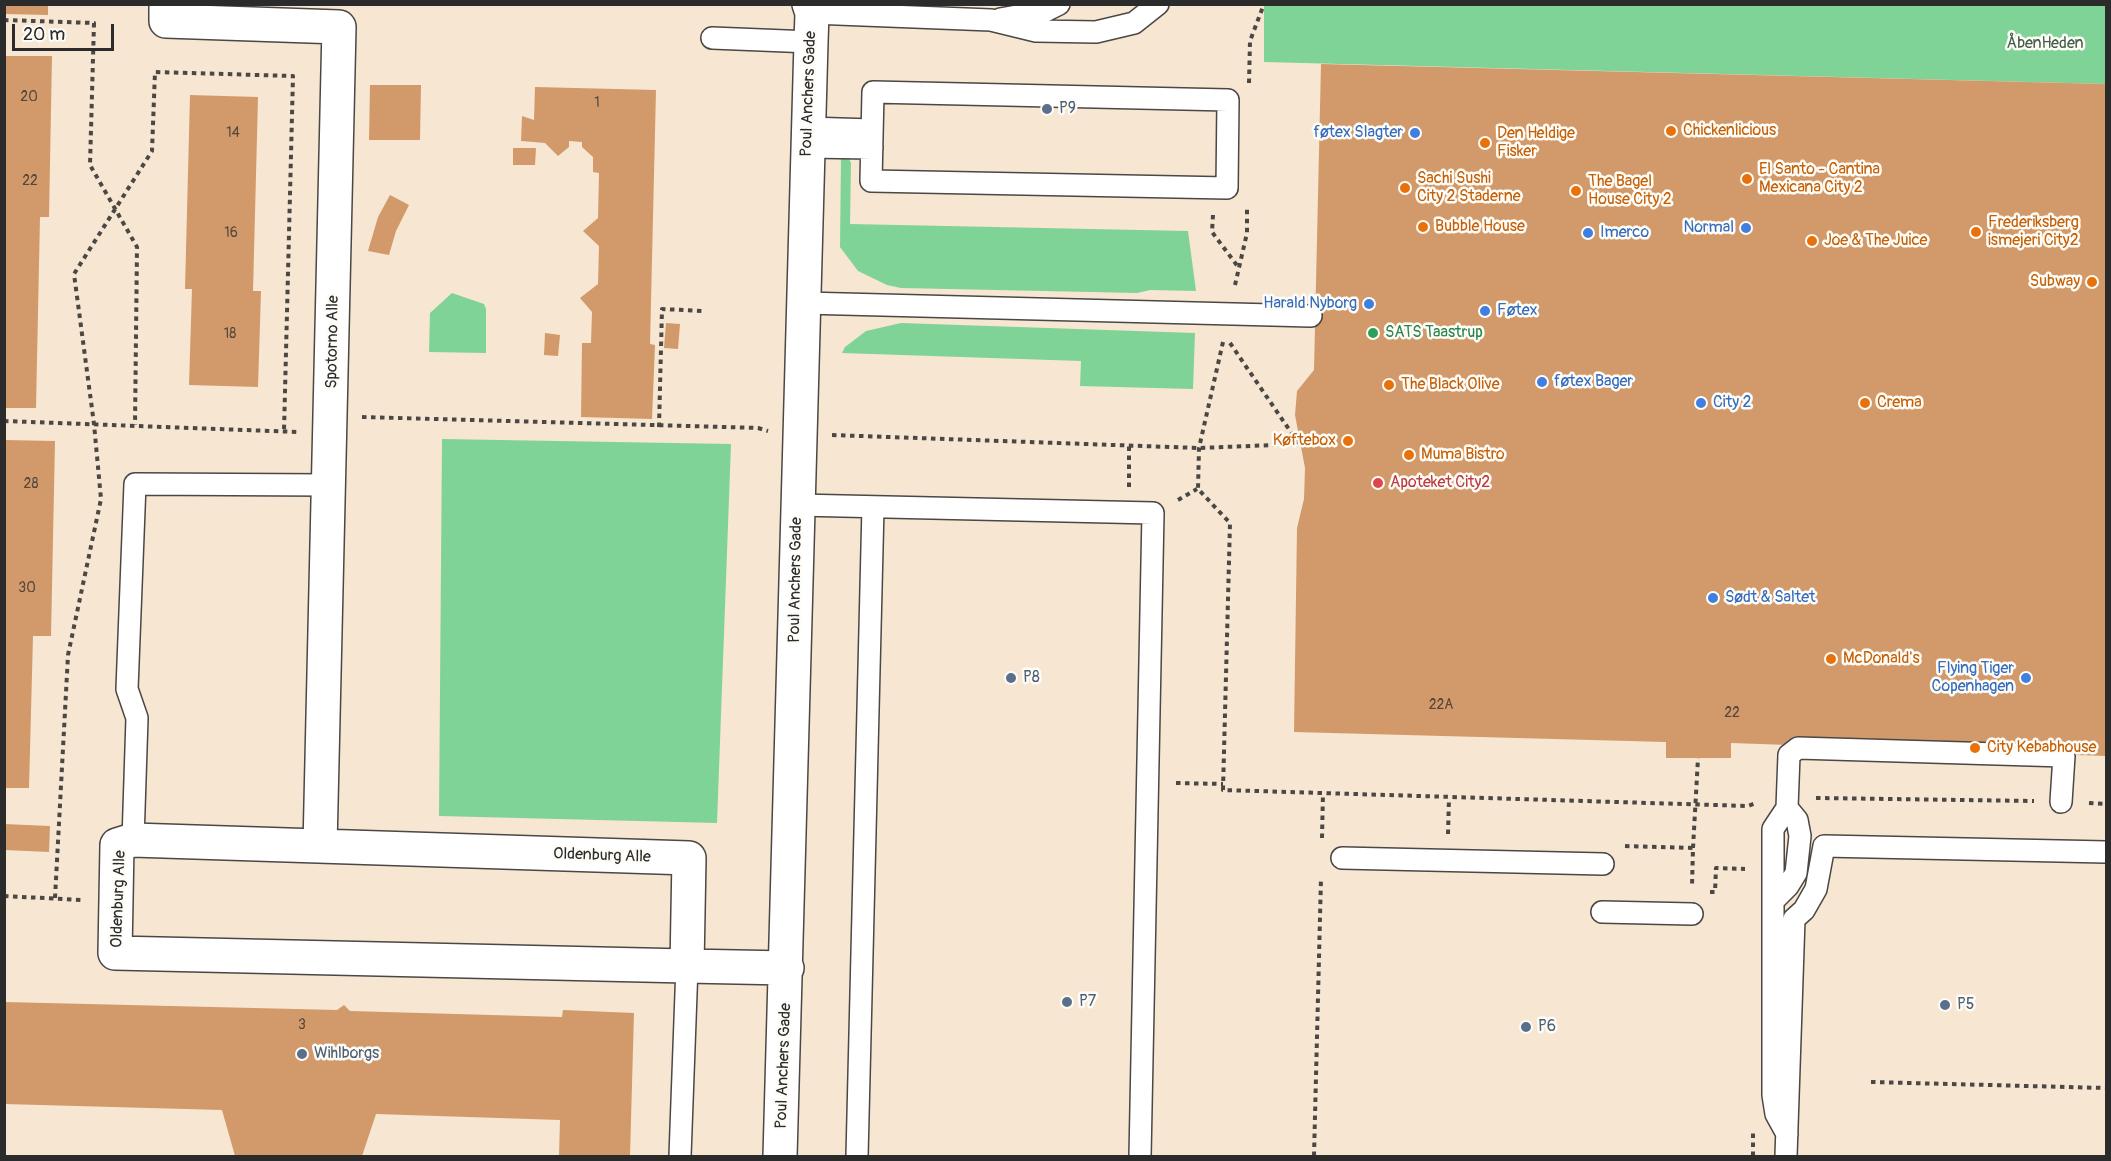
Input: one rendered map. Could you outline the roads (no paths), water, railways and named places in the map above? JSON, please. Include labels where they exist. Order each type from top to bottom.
[{"type":"street","name":"Spotorno Alle","points":[[166,4],[166,21],[339,27],[320,846]]},
{"type":"street","name":"Poul Anchers Gade","points":[[780,1156],[787,968],[810,20]]},
{"type":"street","name":"Oldenburg Alle","points":[[687,966],[689,858],[133,840],[117,845],[115,953],[687,966],[787,968]]},
{"type":"lane","points":[[712,38],[810,20],[991,20],[1045,11],[1059,4]]},
{"type":"lane","points":[[991,20],[1036,31],[1096,32],[1134,23],[1158,4]]},
{"type":"lane","points":[[873,92],[1228,100],[1227,188],[871,181],[872,139],[873,92]]},
{"type":"lane","points":[[808,138],[872,139]]},
{"type":"lane","points":[[804,303],[1311,316]]},
{"type":"lane","points":[[133,840],[137,718],[127,689],[135,484],[328,485]]},
{"type":"lane","points":[[798,505],[1153,513],[1144,866],[1140,1156]]},
{"type":"lane","points":[[857,1156],[873,507]]},
{"type":"lane","points":[[1787,1134],[1776,1114],[1773,1095],[1773,829],[1787,802],[1789,755],[1798,748],[2064,756],[2061,802]]},
{"type":"lane","points":[[1786,1156],[1794,919],[1804,910],[1816,889],[1824,846],[2106,852]]},
{"type":"lane","points":[[1342,858],[1603,864]]},
{"type":"lane","points":[[1602,912],[1692,914]]},
{"type":"lane","points":[[680,1156],[687,966]]},
{"type":"place","name":"P9","points":[[1047,109]]},
{"type":"place","name":"Chickenlicious","points":[[1671,131]]},
{"type":"place","name":"føtex Slagter","points":[[1415,133]]},
{"type":"place","name":"Den Heldige Fisker","points":[[1485,143]]},
{"type":"place","name":"El Santo - Cantina Mexicana City 2","points":[[1747,179]]},
{"type":"place","name":"Sachi Sushi City 2 Staderne","points":[[1405,188]]},
{"type":"place","name":"The Bagel House City 2","points":[[1576,191]]},
{"type":"place","name":"Bubble House","points":[[1423,227]]},
{"type":"place","name":"Normal","points":[[1746,228]]},
{"type":"place","name":"Frederiksberg ismejeri City2","points":[[1976,232]]},
{"type":"place","name":"Imerco","points":[[1588,233]]},
{"type":"place","name":"Joe & The Juice","points":[[1812,241]]},
{"type":"place","name":"Subway","points":[[2092,282]]},
{"type":"place","name":"Harald Nyborg","points":[[1369,304]]},
{"type":"place","name":"Føtex","points":[[1485,311]]},
{"type":"place","name":"SATS Taastrup","points":[[1373,333]]},
{"type":"place","name":"føtex Bager","points":[[1542,382]]},
{"type":"place","name":"The Black Olive","points":[[1389,385]]},
{"type":"place","name":"City 2","points":[[1701,403]]},
{"type":"place","name":"Crema","points":[[1865,403]]},
{"type":"place","name":"Køftebox","points":[[1348,441]]},
{"type":"place","name":"Muma Bistro","points":[[1409,455]]},
{"type":"place","name":"Apoteket City2","points":[[1378,483]]},
{"type":"place","name":"Sødt & Saltet","points":[[1713,598]]},
{"type":"place","name":"McDonald's","points":[[1831,659]]},
{"type":"place","name":"P8","points":[[1011,678]]},
{"type":"place","name":"Flying Tiger Copenhagen","points":[[2026,678]]},
{"type":"place","name":"City Kebabhouse","points":[[1975,748]]},
{"type":"place","name":"P7","points":[[1067,1002]]},
{"type":"place","name":"P5","points":[[1945,1005]]},
{"type":"place","name":"P6","points":[[1526,1027]]},
{"type":"place","name":"Wihlborgs","points":[[302,1054]]},
{"type":"park label","name":"ÅbenHeden","points":[[2045,44]]}]
